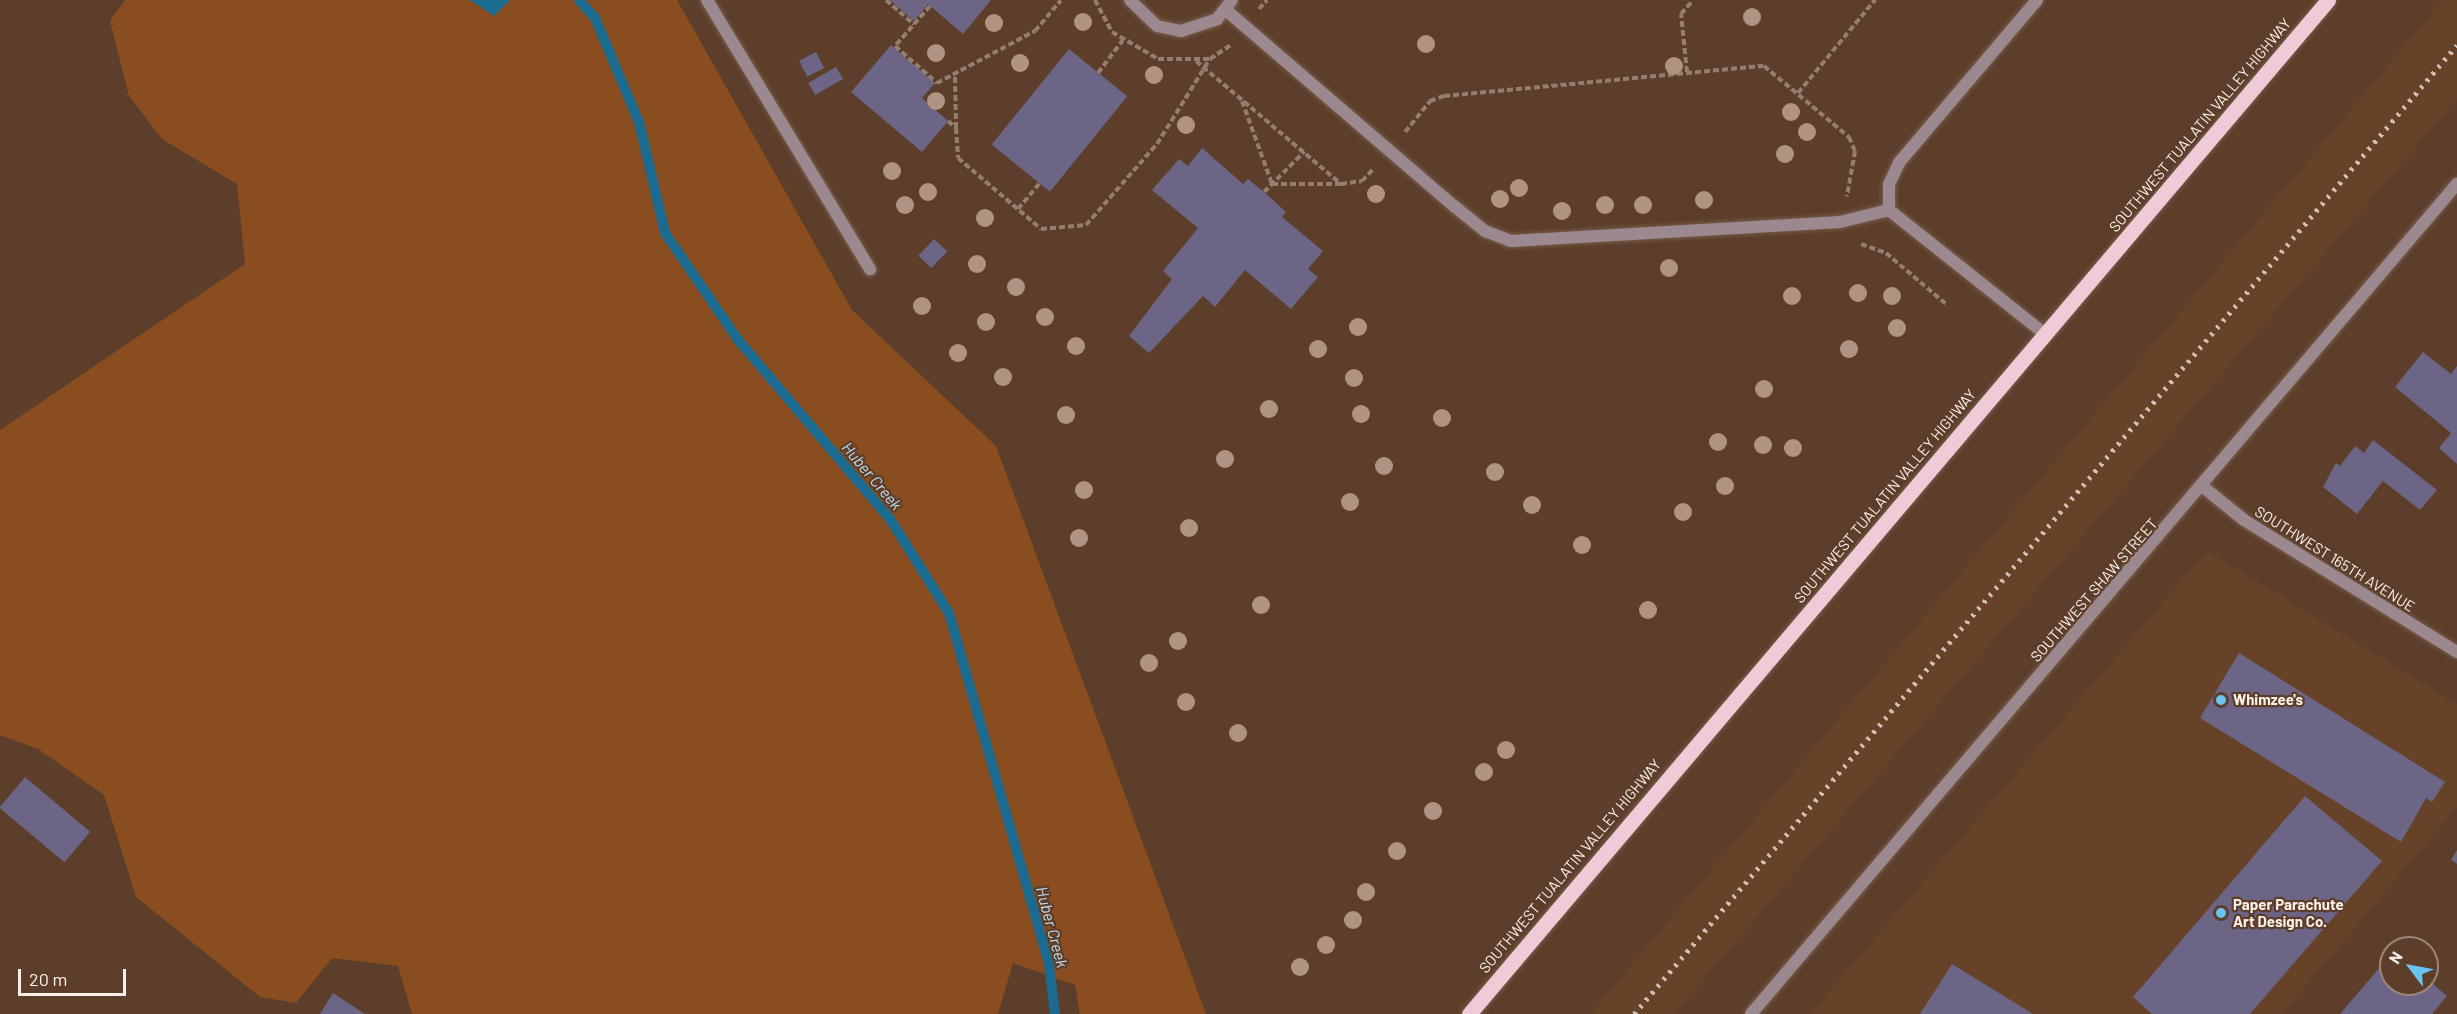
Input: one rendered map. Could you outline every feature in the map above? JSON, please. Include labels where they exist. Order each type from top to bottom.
[{"type":"main road","name":"SOUTHWEST TUALATIN VALLEY HIGHWAY","points":[[1469,1014],[2328,0]]},
{"type":"street","points":[[707,0],[870,269]]},
{"type":"street","points":[[1130,0],[1146,19],[1175,31],[1206,26],[1229,5],[1390,152],[1485,231],[1512,242],[1840,222],[1889,210]]},
{"type":"street","points":[[2037,0],[1899,163],[1888,184],[1889,210],[2046,335]]},
{"type":"street","name":"SOUTHWEST SHAW STREET","points":[[1751,1014],[2457,184]]},
{"type":"street","name":"SOUTHWEST 165TH AVENUE","points":[[2202,486],[2244,520],[2457,652]]},
{"type":"path","points":[[886,0],[914,24]]},
{"type":"path","points":[[930,6],[895,46],[937,83],[1035,31],[1060,0]]},
{"type":"path","points":[[1688,72],[1681,14],[1693,0]]},
{"type":"path","points":[[1798,93],[1875,0]]},
{"type":"path","points":[[1098,73],[1123,40]]},
{"type":"path","points":[[955,74],[958,158],[1041,229],[1086,225],[1157,144],[1210,59]]},
{"type":"path","points":[[1196,61],[1341,184]]},
{"type":"path","points":[[1272,184],[1341,184],[1362,181],[1390,152],[1430,101],[1444,96],[1764,66],[1836,124],[1855,151],[1840,222],[1838,245],[1869,244],[1886,253],[1947,305]]},
{"type":"path","points":[[1242,100],[1272,184]]},
{"type":"path","points":[[948,121],[956,128]]},
{"type":"path","points":[[1264,192],[1304,152]]},
{"type":"path","points":[[1018,209],[1039,183]]},
{"type":"shaded area","points":[[125,0],[470,0],[494,16],[510,0],[677,0],[852,310],[996,446],[1206,1014],[1080,1014],[1075,985],[1013,963],[998,1014],[412,1014],[398,966],[332,958],[296,1003],[260,997],[136,897],[104,795],[38,749],[0,735],[0,430],[245,264],[237,184],[162,139],[129,96],[110,21]]},
{"type":"shaded area","points":[[2443,0],[2457,0],[2457,99],[1674,1014],[1590,1014]]},
{"type":"shaded area","points":[[2207,551],[2457,704],[2457,807],[2282,1014],[1810,1014]]},
{"type":"water","points":[[470,0],[510,0],[494,16]]},
{"type":"building","points":[[890,0],[991,0],[963,34],[928,4],[914,21]]},
{"type":"building","points":[[891,45],[935,83],[922,98],[948,121],[922,152],[851,92]]},
{"type":"building","points":[[1069,49],[1127,96],[1050,192],[992,145]]},
{"type":"building","points":[[816,52],[824,68],[807,77],[799,61]]},
{"type":"building","points":[[836,67],[843,79],[815,95],[808,83]]},
{"type":"building","points":[[1202,148],[1243,184],[1248,179],[1264,192],[1286,212],[1282,217],[1323,251],[1308,269],[1318,277],[1291,309],[1245,270],[1215,307],[1203,296],[1149,353],[1129,336],[1172,279],[1163,271],[1198,228],[1152,190],[1179,159],[1188,166]]},
{"type":"building","points":[[934,239],[947,251],[931,268],[918,256]]},
{"type":"building","points":[[2423,352],[2451,374],[2457,366],[2457,464],[2439,448],[2451,433],[2395,387]]},
{"type":"building","points":[[2373,440],[2437,490],[2420,510],[2383,481],[2357,514],[2323,487],[2336,463],[2340,466],[2355,446],[2364,453]]},
{"type":"building","points":[[2239,653],[2445,782],[2432,802],[2426,798],[2401,842],[2200,718]]},
{"type":"building","points":[[25,777],[90,832],[64,862],[0,808]]},
{"type":"building","points":[[2305,796],[2382,861],[2250,1014],[2152,1014],[2133,997]]},
{"type":"building","points":[[2457,850],[2457,864],[2451,860]]},
{"type":"building","points":[[1952,964],[2033,1014],[1920,1014]]},
{"type":"building","points":[[2379,968],[2379,996],[2439,996],[2439,989],[2447,996],[2432,1014],[2340,1014]]},
{"type":"building","points":[[333,993],[365,1014],[320,1014]]},
{"type":"waterway","name":"Huber Creek","points":[[579,0],[595,18],[639,122],[665,233],[739,341],[890,519],[949,613],[1049,965],[1055,1014]]},
{"type":"railway","points":[[1634,1014],[2457,45]]},
{"type":"place","name":"Whimzee's","points":[[2221,700]]},
{"type":"place","name":"Paper Parachute Art Design Co.","points":[[2221,913]]}]
